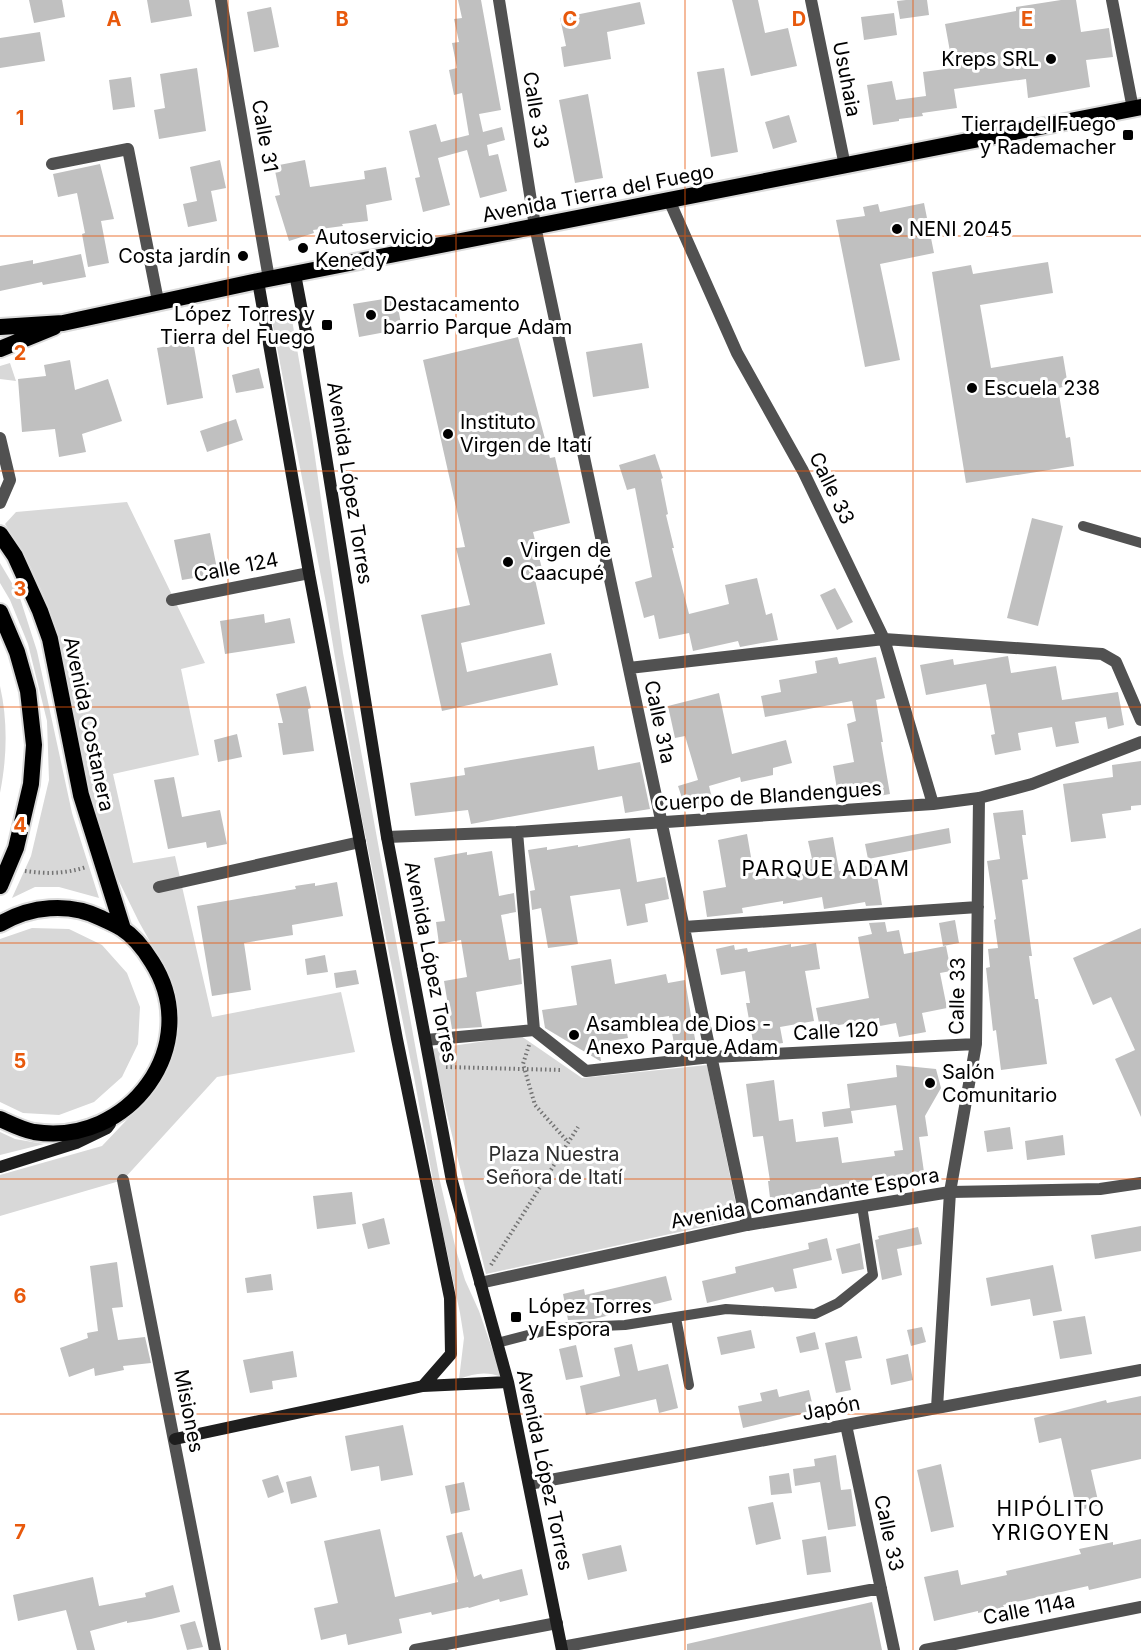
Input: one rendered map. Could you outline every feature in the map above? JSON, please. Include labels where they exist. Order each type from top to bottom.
[{"type":"highway","name":"Avenida Tierra del Fuego","points":[[0,349],[63,323],[158,301],[1137,108]]},
{"type":"highway","name":"Avenida Tierra del Fuego","points":[[0,327],[63,323]]},
{"type":"highway","name":"Avenida Costanera","points":[[0,534],[15,556],[50,639],[81,795],[123,929]]},
{"type":"highway","points":[[0,612],[17,652],[28,691],[34,745],[31,784],[16,848],[0,886]]},
{"type":"highway","points":[[0,924],[15,915],[52,907],[89,912],[123,929],[143,948],[158,971],[167,998],[169,1026],[165,1053],[153,1079],[128,1108],[114,1117],[70,1133],[33,1132],[0,1119]]},
{"type":"main road","name":"Avenida López Torres","points":[[295,274],[387,837],[452,1181],[508,1382],[562,1648]]},
{"type":"main road","points":[[263,280],[309,573],[397,1039],[450,1298],[451,1354],[423,1386]]},
{"type":"main road","points":[[0,1167],[76,1143],[107,1128],[114,1117]]},
{"type":"main road","points":[[175,1439],[423,1386],[508,1382]]},
{"type":"street","name":"Calle 31","points":[[221,0],[263,280]]},
{"type":"street","name":"Calle 33","points":[[499,0],[536,226]]},
{"type":"street","name":"Usuhaia","points":[[811,0],[845,166]]},
{"type":"street","points":[[1112,0],[1137,108]]},
{"type":"street","points":[[52,164],[128,149],[158,301]]},
{"type":"street","name":"Calle 33","points":[[669,200],[738,353],[803,471],[884,639],[933,804]]},
{"type":"street","name":"Calle 31a","points":[[536,226],[747,1225]]},
{"type":"street","points":[[0,438],[10,480],[0,503]]},
{"type":"street","name":"Calle 124","points":[[172,600],[309,573]]},
{"type":"street","points":[[629,668],[884,639],[1102,654],[1116,662],[1141,720]]},
{"type":"street","name":"Cuerpo de Blandengues","points":[[387,837],[517,832],[933,804],[979,798],[1032,784],[1141,742]]},
{"type":"street","name":"Calle 33","points":[[937,1408],[950,1192],[976,1044],[979,798]]},
{"type":"street","points":[[517,832],[534,1030]]},
{"type":"street","points":[[159,887],[360,842]]},
{"type":"street","points":[[684,927],[978,907]]},
{"type":"street","points":[[426,1040],[534,1030],[586,1071]]},
{"type":"street","name":"Calle 120","points":[[586,1071],[711,1057],[976,1044]]},
{"type":"street","name":"Misiones","points":[[123,1180],[215,1650]]},
{"type":"street","name":"Avenida Comandante Espora","points":[[480,1283],[747,1225],[950,1192],[1100,1189],[1141,1183]]},
{"type":"street","name":"Japón","points":[[529,1484],[1141,1370]]},
{"type":"street","name":"Calle 33","points":[[846,1425],[894,1650]]},
{"type":"street","points":[[562,1648],[881,1588]]},
{"type":"street","name":"Calle 114a","points":[[925,1650],[1141,1607]]},
{"type":"street","points":[[415,1650],[557,1623]]},
{"type":"lane","points":[[1083,526],[1141,543]]},
{"type":"lane","points":[[497,1343],[555,1328],[625,1325],[726,1309],[815,1314],[838,1303],[873,1275],[862,1206]]},
{"type":"lane","points":[[676,1318],[689,1385]]},
{"type":"path","points":[[7,867],[41,873],[58,873],[101,862]]},
{"type":"path","points":[[534,1030],[523,1064],[535,1106],[568,1142]]},
{"type":"path","points":[[430,1067],[586,1071]]},
{"type":"path","points":[[480,1283],[578,1127]]},
{"type":"green space","points":[[284,310],[292,320],[311,429],[343,653],[440,1181],[465,1280],[479,1311],[502,1377],[481,1374],[459,1379],[464,1338],[460,1313],[360,809],[326,603],[271,316]]},
{"type":"green space","points":[[10,363],[16,381],[0,379],[0,366]]},
{"type":"green space","points":[[127,502],[205,663],[181,669],[199,755],[113,774],[133,863],[175,856],[212,1017],[341,992],[355,1052],[217,1077],[123,1180],[0,1216],[0,1175],[102,1146],[157,1088],[171,1049],[173,1000],[157,954],[108,859],[81,776],[59,648],[44,596],[25,555],[5,524],[16,512]]},
{"type":"green space","points":[[0,563],[19,595],[37,651],[72,813],[99,898],[59,887],[35,887],[12,898],[31,856],[49,780],[47,721],[28,644],[10,600],[0,583]]},
{"type":"green space","points":[[0,686],[6,739],[0,793]]},
{"type":"green space","points":[[32,928],[69,929],[102,945],[127,973],[140,1007],[138,1044],[122,1077],[94,1102],[59,1115],[23,1113],[0,1102],[0,939]]},
{"type":"green space","name":"Plaza Nuestra Señora de Itatí","points":[[521,1036],[582,1078],[707,1065],[739,1219],[486,1274],[431,1049]]},
{"type":"green space","points":[[0,1132],[15,1139],[44,1144],[0,1155]]},
{"type":"building","points":[[29,0],[62,0],[65,17],[34,23]]},
{"type":"building","points":[[147,0],[189,0],[192,16],[151,23]]},
{"type":"building","points":[[458,0],[481,0],[501,110],[479,114],[483,132],[502,127],[505,140],[487,145],[489,156],[498,154],[507,191],[480,198],[467,150],[438,158],[450,205],[423,212],[415,178],[420,177],[409,131],[436,124],[441,142],[469,135],[462,93],[454,95],[449,70],[457,68],[452,43],[459,42],[454,19],[462,18]]},
{"type":"building","points":[[732,0],[758,0],[765,33],[788,28],[797,66],[751,76]]},
{"type":"building","points":[[927,0],[929,15],[900,19],[897,1]]},
{"type":"building","points":[[1076,0],[1081,32],[1109,28],[1113,57],[1086,60],[1090,87],[1028,98],[1026,79],[954,89],[957,108],[922,113],[923,116],[873,125],[867,85],[892,81],[896,100],[926,96],[923,72],[953,68],[945,24],[1016,11],[1016,7]]},
{"type":"building","points":[[640,2],[645,24],[607,32],[611,59],[564,67],[561,47],[566,46],[560,18]]},
{"type":"building","points":[[271,7],[279,47],[254,52],[247,12]]},
{"type":"building","points":[[894,13],[897,35],[864,40],[861,17]]},
{"type":"building","points":[[40,32],[45,61],[0,68],[0,38]]},
{"type":"building","points":[[197,68],[206,131],[159,139],[154,110],[165,108],[160,74]]},
{"type":"building","points":[[724,68],[738,152],[711,157],[697,72]]},
{"type":"building","points":[[131,77],[135,107],[113,110],[109,80]]},
{"type":"building","points":[[588,94],[603,178],[575,183],[559,100]]},
{"type":"building","points":[[789,115],[797,142],[773,149],[765,122]]},
{"type":"building","points":[[220,160],[226,188],[211,191],[217,221],[188,227],[183,204],[197,201],[190,167]]},
{"type":"building","points":[[305,160],[310,187],[365,179],[364,171],[386,167],[392,200],[366,205],[368,221],[313,230],[314,233],[289,241],[275,196],[280,195],[274,166]]},
{"type":"building","points":[[100,164],[114,219],[101,221],[109,263],[88,267],[82,234],[85,233],[77,193],[58,197],[53,174]]},
{"type":"building","points":[[924,203],[934,253],[880,264],[900,360],[865,367],[836,220],[865,216],[863,207],[878,204],[880,212]]},
{"type":"building","points":[[81,254],[86,277],[43,285],[42,282],[0,291],[0,266],[33,260],[33,264]]},
{"type":"building","points":[[1048,262],[1053,293],[980,305],[991,368],[1063,356],[1068,386],[1058,388],[1066,438],[1070,437],[1074,466],[966,483],[932,272],[971,265],[973,274]]},
{"type":"building","points":[[396,297],[402,329],[359,337],[353,304]]},
{"type":"building","points":[[518,337],[550,458],[555,457],[570,523],[533,532],[543,573],[534,575],[545,624],[461,643],[467,672],[551,653],[558,685],[442,711],[421,615],[470,605],[456,548],[465,547],[423,360]]},
{"type":"building","points":[[193,341],[203,398],[167,405],[157,348]]},
{"type":"building","points":[[642,343],[649,388],[593,397],[586,352]]},
{"type":"building","points":[[70,360],[75,390],[108,379],[122,421],[82,434],[86,452],[59,457],[55,429],[22,432],[18,379],[46,376],[44,365]]},
{"type":"building","points":[[259,368],[264,388],[236,393],[232,375]]},
{"type":"building","points":[[236,419],[243,440],[207,452],[200,431]]},
{"type":"building","points":[[655,454],[663,478],[661,479],[674,548],[672,548],[689,614],[729,604],[725,585],[757,578],[766,615],[772,613],[778,640],[740,647],[738,641],[693,651],[689,633],[659,639],[654,615],[644,618],[635,582],[652,577],[635,488],[627,490],[619,465]]},
{"type":"building","points":[[1032,518],[1063,526],[1038,626],[1007,618]]},
{"type":"building","points":[[210,533],[218,574],[182,580],[174,540]]},
{"type":"building","points":[[835,588],[853,622],[837,630],[820,595]]},
{"type":"building","points":[[264,614],[265,623],[290,618],[295,643],[225,654],[220,621]]},
{"type":"building","points":[[1008,656],[1011,673],[1056,666],[1062,700],[1118,692],[1124,725],[1108,729],[1106,717],[1075,722],[1079,743],[1056,747],[1052,727],[1018,733],[1021,750],[995,755],[991,735],[995,734],[986,684],[926,695],[920,665],[953,659],[954,665]]},
{"type":"building","points":[[837,657],[839,664],[876,657],[885,698],[876,700],[890,794],[857,800],[854,785],[837,789],[833,766],[854,762],[847,724],[856,721],[852,701],[765,717],[761,696],[781,692],[779,680],[817,673],[815,661]]},
{"type":"building","points":[[306,686],[311,708],[308,709],[314,751],[283,755],[278,723],[283,723],[276,694]]},
{"type":"building","points":[[719,693],[732,754],[786,740],[792,763],[773,768],[773,775],[741,782],[740,777],[709,786],[713,802],[686,810],[678,786],[698,780],[685,736],[675,738],[668,706]]},
{"type":"building","points":[[237,734],[242,757],[218,762],[214,740]]},
{"type":"building","points":[[594,746],[598,770],[640,762],[650,809],[625,813],[622,796],[471,824],[468,810],[415,816],[410,783],[465,775],[464,768]]},
{"type":"building","points":[[1141,761],[1141,805],[1131,806],[1131,810],[1102,814],[1106,838],[1071,842],[1063,784],[1113,777],[1112,765]]},
{"type":"building","points":[[174,777],[182,817],[220,810],[227,844],[207,848],[206,842],[168,849],[154,780]]},
{"type":"building","points":[[1023,810],[1026,835],[1022,835],[1028,879],[1022,880],[1032,956],[1029,956],[1035,999],[1038,999],[1047,1064],[1001,1070],[996,1030],[993,1031],[986,968],[990,967],[988,949],[998,948],[987,861],[1000,859],[993,813]]},
{"type":"building","points":[[949,828],[951,843],[868,859],[865,844]]},
{"type":"building","points":[[747,834],[755,880],[800,871],[798,861],[812,859],[808,841],[833,837],[839,871],[875,864],[882,905],[866,906],[865,902],[824,909],[822,897],[742,908],[743,913],[707,917],[703,891],[726,887],[718,840]]},
{"type":"building","points":[[630,838],[637,882],[665,877],[669,899],[645,904],[648,922],[627,926],[620,889],[570,896],[578,944],[548,948],[541,908],[532,910],[530,891],[535,890],[528,850],[547,847],[547,850],[578,845],[578,847]]},
{"type":"building","points":[[492,851],[499,896],[514,893],[516,912],[501,915],[509,960],[520,958],[522,984],[476,992],[482,1027],[452,1029],[444,981],[467,977],[461,940],[439,944],[436,922],[445,921],[434,858],[467,852],[467,855]]},
{"type":"building","points":[[337,882],[343,916],[292,925],[293,935],[244,943],[251,990],[212,996],[197,906],[296,889],[295,886],[315,883],[315,886]]},
{"type":"building","points":[[955,920],[959,943],[943,946],[939,923]]},
{"type":"building","points":[[885,922],[887,932],[899,930],[904,954],[946,946],[951,971],[940,973],[947,1008],[922,1013],[926,1032],[899,1037],[896,1023],[880,1026],[879,1018],[839,1025],[840,1034],[822,1038],[816,1008],[869,998],[858,937],[872,934],[869,923]]},
{"type":"building","points":[[1141,928],[1141,1117],[1115,1059],[1135,1050],[1111,997],[1093,1005],[1073,958]]},
{"type":"building","points":[[816,943],[820,969],[805,971],[814,1021],[780,1027],[783,1043],[754,1047],[746,1003],[750,1003],[745,971],[721,975],[716,949],[734,945],[735,950],[747,948],[748,952],[791,944],[791,947]]},
{"type":"building","points":[[325,955],[328,972],[307,975],[305,959]]},
{"type":"building","points":[[611,959],[615,984],[666,974],[668,983],[685,980],[696,1045],[675,1049],[669,1016],[625,1023],[628,1038],[598,1043],[600,1061],[545,1028],[542,1010],[577,1005],[571,966]]},
{"type":"building","points":[[356,970],[359,984],[336,988],[334,973]]},
{"type":"building","points":[[896,1065],[936,1069],[941,1088],[925,1116],[928,1136],[919,1137],[924,1172],[803,1191],[804,1202],[771,1206],[768,1181],[770,1181],[763,1136],[753,1137],[746,1084],[774,1080],[779,1121],[793,1119],[796,1142],[838,1137],[842,1163],[895,1156],[894,1151],[903,1150],[896,1105],[851,1111],[853,1123],[824,1127],[822,1112],[850,1108],[847,1084],[897,1077]]},
{"type":"building","points":[[1010,1127],[1013,1149],[987,1152],[984,1131]]},
{"type":"building","points":[[1063,1135],[1065,1155],[1027,1160],[1025,1141]]},
{"type":"building","points":[[352,1192],[356,1224],[317,1229],[313,1196]]},
{"type":"building","points":[[384,1218],[390,1244],[368,1249],[362,1224]]},
{"type":"building","points":[[1141,1226],[1141,1251],[1095,1259],[1091,1235]]},
{"type":"building","points":[[918,1227],[922,1244],[897,1249],[902,1275],[882,1280],[875,1240],[879,1239],[878,1236]]},
{"type":"building","points":[[827,1238],[832,1260],[793,1269],[797,1288],[775,1292],[773,1287],[707,1303],[702,1281],[736,1273],[735,1267],[809,1249],[808,1243]]},
{"type":"building","points":[[860,1243],[864,1269],[842,1274],[836,1249]]},
{"type":"building","points":[[117,1262],[123,1307],[112,1308],[118,1340],[145,1337],[151,1363],[123,1366],[124,1370],[95,1376],[94,1368],[69,1377],[60,1348],[88,1338],[87,1333],[98,1331],[90,1266]]},
{"type":"building","points":[[1053,1265],[1062,1311],[1033,1316],[1030,1299],[991,1306],[986,1278]]},
{"type":"building","points":[[271,1274],[273,1290],[247,1293],[245,1278]]},
{"type":"building","points":[[666,1276],[672,1300],[594,1319],[568,1320],[563,1294],[584,1289],[585,1295]]},
{"type":"building","points":[[1085,1316],[1092,1354],[1060,1359],[1053,1321]]},
{"type":"building","points":[[922,1327],[926,1342],[911,1346],[907,1330]]},
{"type":"building","points":[[751,1330],[755,1348],[721,1355],[717,1337]]},
{"type":"building","points":[[815,1332],[819,1349],[800,1353],[796,1337]]},
{"type":"building","points":[[857,1336],[862,1358],[845,1361],[851,1390],[836,1393],[825,1343]]},
{"type":"building","points":[[632,1344],[638,1371],[668,1364],[678,1408],[659,1413],[656,1399],[586,1415],[580,1386],[620,1376],[614,1348]]},
{"type":"building","points":[[576,1345],[583,1377],[566,1380],[559,1349]]},
{"type":"building","points":[[293,1351],[297,1377],[272,1381],[273,1389],[250,1393],[243,1360]]},
{"type":"building","points":[[908,1354],[913,1380],[891,1385],[886,1359]]},
{"type":"building","points":[[777,1389],[779,1397],[809,1390],[814,1411],[743,1428],[738,1406],[762,1401],[760,1393]]},
{"type":"building","points":[[1141,1396],[1141,1459],[1091,1470],[1099,1505],[1077,1511],[1061,1438],[1039,1443],[1034,1418],[1106,1400],[1107,1403]]},
{"type":"building","points":[[403,1425],[413,1475],[381,1481],[379,1466],[351,1471],[345,1436]]},
{"type":"building","points":[[836,1455],[841,1490],[851,1489],[856,1526],[828,1530],[820,1482],[795,1486],[793,1469],[815,1466],[814,1459]]},
{"type":"building","points":[[941,1464],[954,1527],[931,1532],[917,1470]]},
{"type":"building","points":[[789,1473],[792,1493],[771,1495],[769,1476]]},
{"type":"building","points":[[278,1475],[284,1492],[268,1498],[262,1480]]},
{"type":"building","points":[[311,1476],[317,1497],[291,1504],[286,1482]]},
{"type":"building","points":[[464,1482],[470,1510],[451,1514],[445,1486]]},
{"type":"building","points":[[773,1502],[781,1539],[756,1545],[748,1507]]},
{"type":"building","points":[[380,1529],[395,1597],[458,1582],[446,1536],[462,1532],[474,1577],[481,1574],[483,1579],[522,1569],[528,1595],[500,1602],[499,1599],[432,1615],[431,1612],[399,1619],[402,1633],[348,1645],[346,1634],[321,1640],[314,1608],[338,1603],[324,1541]]},
{"type":"building","points":[[826,1536],[831,1572],[807,1575],[802,1540]]},
{"type":"building","points":[[1141,1539],[1141,1578],[1089,1590],[1088,1586],[1003,1605],[1004,1607],[978,1613],[978,1611],[934,1621],[924,1577],[958,1570],[961,1585],[1007,1575],[1006,1571],[1081,1554],[1079,1549]]},
{"type":"building","points":[[621,1545],[627,1571],[588,1580],[582,1554]]},
{"type":"building","points":[[93,1577],[99,1606],[146,1597],[145,1593],[173,1585],[180,1612],[151,1619],[127,1623],[127,1621],[90,1631],[95,1650],[77,1650],[66,1610],[18,1621],[13,1595]]},
{"type":"building","points":[[872,1602],[882,1650],[687,1650],[687,1644]]},
{"type":"building","points":[[195,1621],[203,1647],[187,1650],[180,1625]]},
{"type":"place","name":"Kreps SRL","points":[[1051,59]]},
{"type":"place","name":"Tierra del Fuego y Rademacher","points":[[1128,135]]},
{"type":"place","name":"NENI 2045","points":[[897,229]]},
{"type":"place","name":"Autoservicio Kenedy","points":[[303,248]]},
{"type":"place","name":"Costa jardín","points":[[243,256]]},
{"type":"place","name":"Destacamento barrio Parque Adam","points":[[371,315]]},
{"type":"place","name":"López Torres y Tierra del Fuego","points":[[327,325]]},
{"type":"place","name":"Escuela 238","points":[[972,388]]},
{"type":"place","name":"Instituto Virgen de Itatí","points":[[448,434]]},
{"type":"place","name":"Virgen de Caacupé","points":[[508,562]]},
{"type":"place","name":"Asamblea de Dios - Anexo Parque Adam","points":[[574,1035]]},
{"type":"place","name":"Salón Comunitario","points":[[930,1083]]},
{"type":"place","name":"López Torres y Espora","points":[[516,1317]]},
{"type":"district","name":"PARQUE ADAM","points":[[826,868]]},
{"type":"district","name":"HIPÓLITO YRIGOYEN","points":[[1051,1520]]}]
